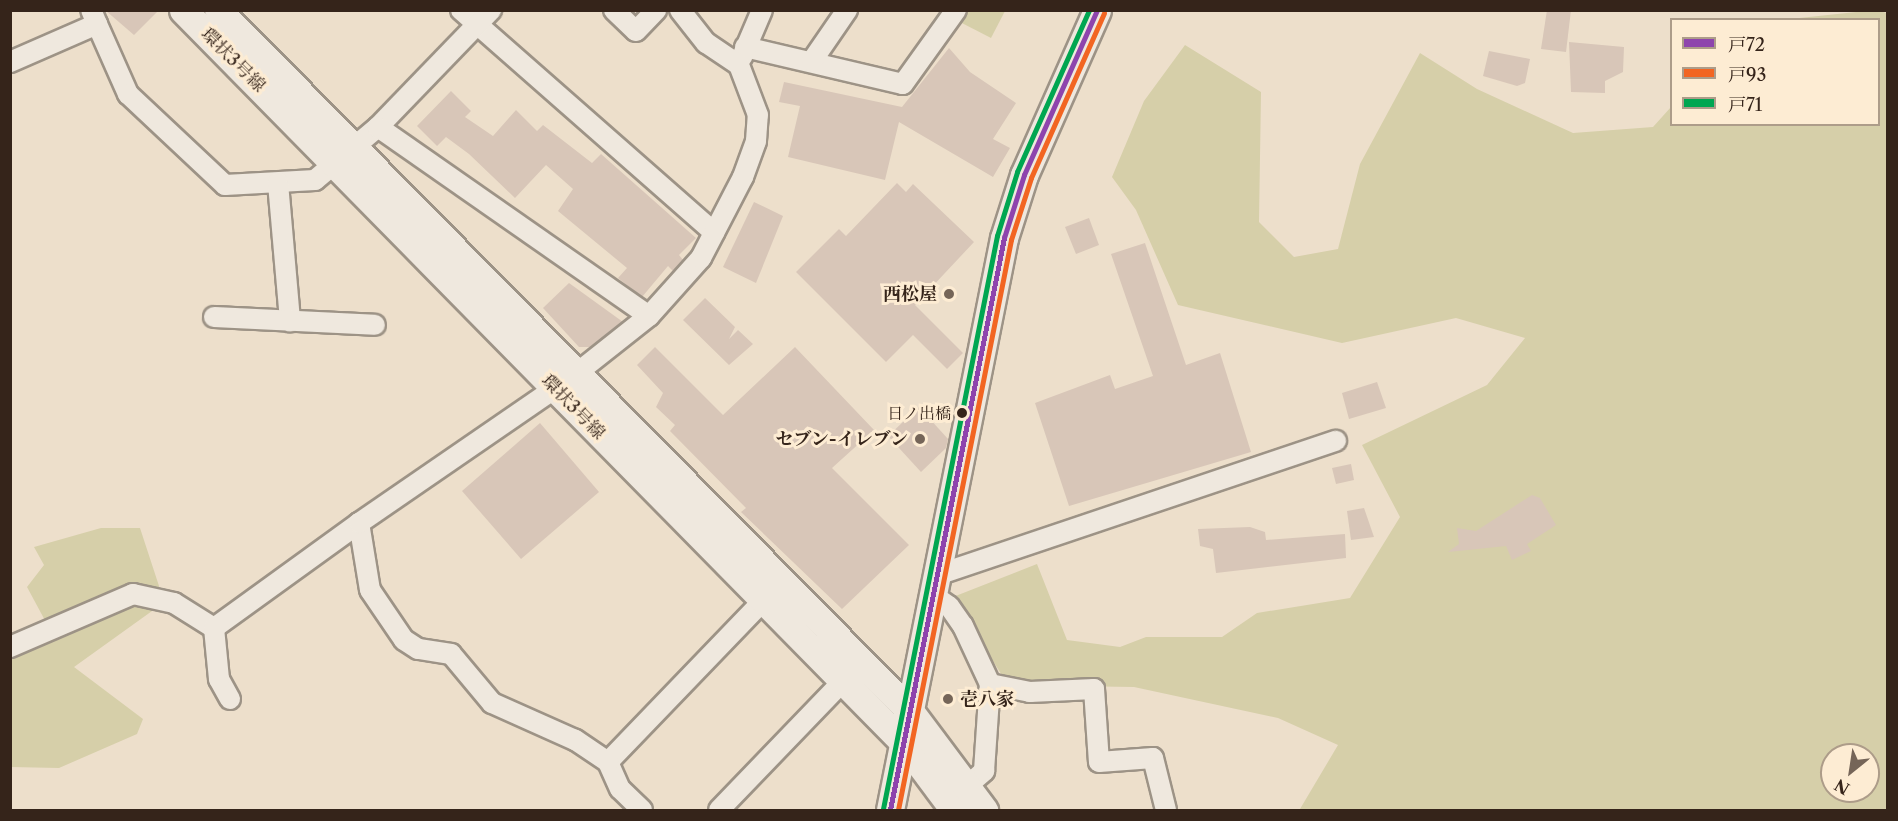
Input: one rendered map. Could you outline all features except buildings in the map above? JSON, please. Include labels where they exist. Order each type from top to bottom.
[{"type":"street","name":"環状3号線","points":[[183,10],[345,155]]},
{"type":"street","name":"環状3号線","points":[[218,10],[345,155],[566,380],[910,711],[984,810]]},
{"type":"street","points":[[461,10],[714,232]]},
{"type":"street","points":[[10,62],[94,17],[128,94],[225,185],[315,180],[378,127],[491,10]]},
{"type":"street","points":[[614,10],[636,31],[656,10]]},
{"type":"street","points":[[680,10],[706,44],[742,56],[812,61],[903,84],[956,10]]},
{"type":"street","points":[[214,628],[359,523],[566,380],[649,316],[701,258],[756,141],[758,115],[742,56],[762,10]]},
{"type":"street","points":[[812,61],[848,10]]},
{"type":"street","points":[[890,810],[1004,238],[1024,175],[1097,10]]},
{"type":"street","points":[[378,127],[649,316]]},
{"type":"street","points":[[278,183],[290,321]]},
{"type":"street","points":[[214,316],[375,325]]},
{"type":"street","name":"環状3号線","points":[[566,380],[762,602],[904,743],[954,810]]},
{"type":"street","points":[[935,585],[1336,441]]},
{"type":"street","points":[[359,523],[370,590],[404,640],[418,649],[451,654],[492,703],[575,740],[608,762],[620,789],[642,810]]},
{"type":"street","points":[[935,585],[963,626],[990,684],[984,771],[967,786]]},
{"type":"street","points":[[10,647],[133,594],[174,603],[214,628]]},
{"type":"street","points":[[608,762],[762,602]]},
{"type":"street","points":[[214,628],[219,679],[230,699]]},
{"type":"street","points":[[719,810],[842,682]]},
{"type":"street","points":[[990,684],[1030,692],[1094,689],[1099,762],[1153,758],[1166,810]]},
{"type":"shaded area","points":[[1875,10],[1887,13],[1887,810],[1292,810],[1300,809],[1338,745],[1278,718],[1134,687],[1008,685],[953,597],[1037,564],[1067,640],[1120,647],[1146,637],[1222,637],[1257,613],[1350,598],[1400,517],[1362,445],[1487,385],[1525,338],[1456,318],[1342,343],[1178,305],[1136,210],[1112,177],[1144,101],[1185,45],[1261,92],[1259,222],[1294,257],[1338,249],[1360,164],[1420,53],[1477,89],[1573,133],[1653,127],[1670,108],[1670,126],[1880,126],[1880,18],[1799,18]]},
{"type":"shaded area","points":[[963,11],[1005,11],[991,38],[958,21]]},
{"type":"shaded area","points":[[101,528],[140,528],[159,586],[159,606],[74,667],[143,719],[137,734],[59,768],[11,767],[10,661],[48,626],[27,587],[44,565],[34,547]]},
{"type":"transit line","name":"戸71","points":[[883,809],[997,236],[1017,172],[1089,10]]},
{"type":"transit line","name":"戸72","points":[[890,810],[1004,238],[1024,175],[1097,10]]},
{"type":"transit line","name":"戸93","points":[[898,810],[1011,240],[1031,178],[1104,13]]},
{"type":"place","name":"西松屋","points":[[949,294]]},
{"type":"place","name":"日ノ出橋","points":[[962,413]]},
{"type":"place","name":"セブン-イレブン","points":[[920,439]]},
{"type":"place","name":"壱八家","points":[[948,699]]}]
